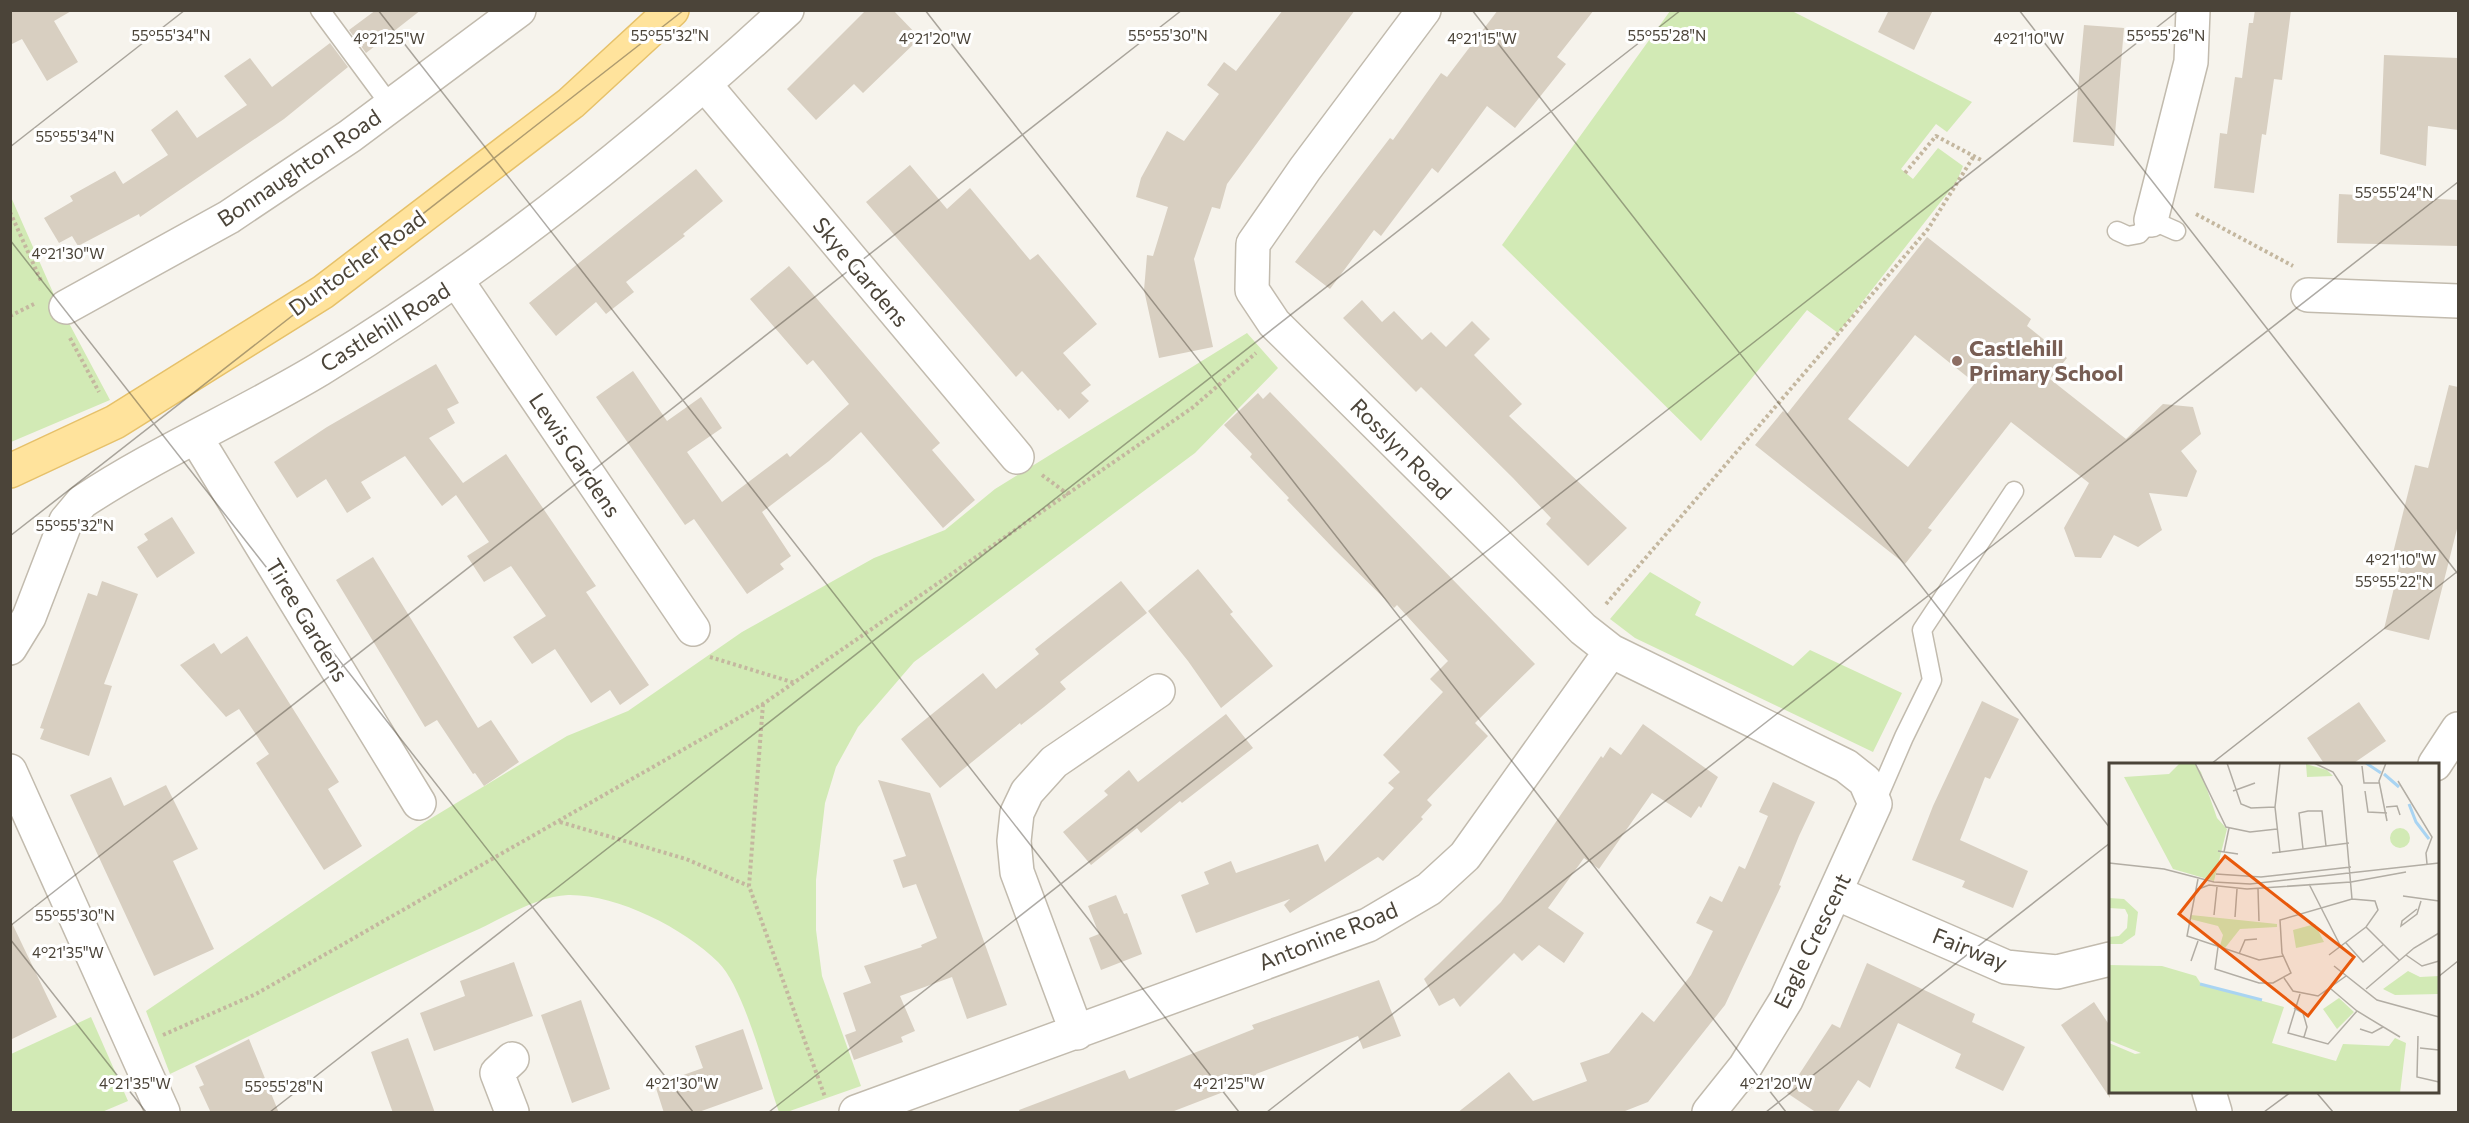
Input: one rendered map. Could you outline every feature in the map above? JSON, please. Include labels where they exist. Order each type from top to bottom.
[{"type":"main road","name":"Duntocher Road","points":[[10,471],[115,422],[323,292],[571,103],[672,10]]},
{"type":"street","name":"Bonnaughton Road","points":[[53,305],[229,217],[391,106],[519,10]]},
{"type":"street","name":"Castlehill Road","points":[[10,648],[29,617],[66,521],[82,502],[318,370],[457,281],[576,193],[706,86],[787,10]]},
{"type":"street","name":"Rosslyn Road","points":[[1424,10],[1305,169],[1253,244],[1252,290],[1282,331],[1583,629],[1611,651],[1846,766],[1864,782],[1875,804]]},
{"type":"street","points":[[2162,215],[2191,62],[2195,22],[2193,10]]},
{"type":"street","name":"Skye Gardens","points":[[706,86],[1017,458]]},
{"type":"street","name":"Lewis Gardens","points":[[457,281],[693,629]]},
{"type":"street","points":[[2308,295],[2458,301]]},
{"type":"street","name":"Tiree Gardens","points":[[196,438],[419,803]]},
{"type":"street","name":"Antonine Road","points":[[842,1107],[1077,1033],[1368,925],[1430,889],[1465,856],[1611,651]]},
{"type":"street","points":[[1077,1033],[1017,872],[1014,841],[1017,813],[1028,792],[1054,762],[1158,691]]},
{"type":"street","points":[[2436,763],[2458,729]]},
{"type":"street","points":[[10,771],[163,1113]]},
{"type":"street","name":"Eagle Crescent","points":[[1709,1113],[1745,1067],[1786,1000],[1875,804]]},
{"type":"street","name":"Fairway","points":[[1836,893],[2006,967],[2057,972],[2109,959]]},
{"type":"street","points":[[512,1059],[497,1073],[512,1113]]},
{"type":"street","points":[[2209,1093],[2215,1113]]},
{"type":"lane","points":[[320,10],[391,106]]},
{"type":"lane","points":[[2117,231],[2128,236],[2139,234],[2162,215]]},
{"type":"lane","points":[[1875,804],[1932,680],[1922,630],[2014,491]]},
{"type":"path","points":[[1905,173],[1936,136],[1983,161]]},
{"type":"path","points":[[1600,611],[1928,229],[1974,156]]},
{"type":"path","points":[[2162,215],[2298,268],[2308,295]]},
{"type":"path","points":[[10,316],[53,305]]},
{"type":"path","points":[[134,1048],[256,994],[763,704],[1192,408],[1282,331]]},
{"type":"path","points":[[693,629],[707,656],[795,683]]},
{"type":"path","points":[[763,704],[749,886],[842,1107]]},
{"type":"path","points":[[559,821],[686,859],[749,886]]},
{"type":"green space","points":[[1670,11],[1792,11],[1972,102],[1947,132],[1936,124],[1901,169],[1913,179],[1938,148],[1963,166],[1957,181],[1838,333],[1807,310],[1701,441],[1502,245]]},
{"type":"green space","points":[[11,197],[55,297],[110,400],[11,442]]},
{"type":"green space","points":[[1247,333],[1278,368],[1195,453],[914,662],[858,727],[836,767],[825,803],[816,880],[816,930],[822,976],[861,1086],[787,1112],[779,1112],[737,991],[718,962],[687,937],[648,915],[607,900],[568,895],[545,899],[522,908],[170,1074],[146,1011],[425,822],[567,736],[628,711],[742,632],[874,558],[945,530],[995,489]]},
{"type":"green space","points":[[1650,572],[1701,602],[1695,615],[1793,666],[1810,650],[1902,693],[1873,752],[1635,638],[1610,619]]},
{"type":"green space","points":[[91,1017],[128,1101],[102,1112],[11,1112],[11,1054]]},
{"type":"building","points":[[10,10],[73,10],[54,21],[78,62],[47,81],[22,39],[10,45]]},
{"type":"building","points":[[376,10],[421,10],[366,53],[349,30]]},
{"type":"building","points":[[866,10],[893,10],[920,38],[863,93],[854,84],[816,120],[787,89]]},
{"type":"building","points":[[1283,10],[1355,10],[1227,184],[1220,209],[1212,207],[1194,259],[1213,347],[1159,358],[1144,290],[1147,255],[1153,256],[1168,207],[1136,197],[1141,178],[1167,131],[1184,141],[1219,94],[1207,85],[1224,62],[1236,71]]},
{"type":"building","points":[[1498,10],[1594,10],[1557,57],[1566,64],[1515,128],[1487,106],[1438,173],[1432,168],[1381,236],[1374,230],[1330,289],[1295,262],[1390,138],[1393,140],[1441,73],[1447,77]]},
{"type":"building","points":[[1889,10],[1933,10],[1914,50],[1878,32]]},
{"type":"building","points":[[2255,10],[2291,10],[2282,80],[2274,79],[2266,135],[2262,134],[2254,193],[2214,188],[2220,133],[2227,134],[2235,77],[2242,78],[2249,23],[2253,23]]},
{"type":"building","points":[[2084,25],[2124,28],[2114,146],[2073,142]]},
{"type":"building","points":[[330,43],[348,67],[284,119],[140,217],[139,214],[78,246],[72,236],[59,243],[44,218],[73,201],[70,196],[115,171],[123,184],[168,155],[151,130],[177,110],[197,138],[247,105],[224,76],[250,58],[272,87]]},
{"type":"building","points":[[2384,55],[2458,58],[2458,130],[2428,126],[2426,166],[2380,154]]},
{"type":"building","points":[[910,165],[947,209],[970,188],[1030,260],[1038,254],[1097,324],[1063,353],[1091,385],[1081,393],[1089,401],[1069,419],[1060,409],[1058,411],[1022,371],[1016,377],[866,202]]},
{"type":"building","points":[[696,169],[723,201],[683,234],[685,236],[626,282],[634,292],[606,314],[596,302],[556,336],[529,303]]},
{"type":"building","points":[[2339,194],[2458,200],[2458,246],[2337,243]]},
{"type":"building","points":[[1927,237],[2031,319],[2027,326],[2067,358],[2050,379],[2126,439],[2163,404],[2193,407],[2201,434],[2181,451],[2197,471],[2187,497],[2149,493],[2162,530],[2138,547],[2114,535],[2101,558],[2075,557],[2064,528],[2089,483],[2011,422],[1928,528],[1932,530],[1905,564],[1755,445],[1783,411],[1787,414]],"holes":[[[1915,335],[1975,383],[1908,467],[1848,419]]]},
{"type":"building","points":[[789,266],[940,443],[932,450],[975,500],[943,528],[861,432],[829,461],[762,512],[791,556],[780,564],[784,569],[747,594],[694,519],[685,525],[596,397],[633,371],[667,421],[701,397],[722,428],[687,452],[722,502],[787,453],[790,457],[849,404],[813,360],[807,365],[750,299]]},
{"type":"building","points":[[1362,300],[1382,322],[1394,311],[1422,340],[1431,332],[1446,347],[1472,321],[1490,339],[1474,355],[1522,404],[1509,416],[1627,528],[1588,566],[1546,524],[1551,518],[1513,478],[1421,387],[1416,392],[1343,318]]},
{"type":"building","points":[[436,364],[459,403],[447,409],[455,423],[429,438],[463,483],[506,454],[596,586],[586,592],[649,685],[620,705],[610,690],[591,703],[555,649],[532,664],[513,637],[546,616],[511,566],[484,582],[467,556],[489,542],[456,495],[442,506],[405,456],[361,482],[371,498],[347,513],[326,479],[297,498],[274,462],[327,427]]},
{"type":"building","points":[[2449,385],[2458,387],[2458,525],[2429,640],[2384,629],[2401,559],[2392,557],[2415,465],[2428,468]]},
{"type":"building","points":[[1270,392],[1535,664],[1475,723],[1488,736],[1427,800],[1432,805],[1421,817],[1423,819],[1383,861],[1378,857],[1290,913],[1284,905],[1290,899],[1196,933],[1181,895],[1209,884],[1204,872],[1231,861],[1236,873],[1318,844],[1325,862],[1394,788],[1388,783],[1400,772],[1383,755],[1443,692],[1430,679],[1448,661],[1397,605],[1394,608],[1287,500],[1289,498],[1250,457],[1252,454],[1224,425],[1258,393],[1263,399]]},
{"type":"building","points":[[172,517],[195,553],[157,578],[137,547],[148,540],[144,534]]},
{"type":"building","points":[[373,557],[478,728],[491,720],[519,762],[484,786],[475,773],[473,774],[437,720],[425,727],[336,580]]},
{"type":"building","points":[[1198,569],[1233,612],[1230,614],[1273,666],[1221,708],[1188,661],[1148,611]]},
{"type":"building","points":[[102,581],[138,594],[104,684],[112,686],[89,756],[40,739],[44,729],[40,728],[88,593],[97,596]]},
{"type":"building","points":[[1121,581],[1147,613],[1060,682],[1066,689],[940,788],[901,739],[983,673],[996,689],[1039,654],[1035,649]]},
{"type":"building","points":[[247,636],[339,782],[328,789],[362,846],[324,870],[256,763],[269,754],[239,709],[226,717],[180,665],[214,643],[221,654]]},
{"type":"building","points":[[1982,701],[2019,719],[1990,779],[1985,777],[1960,840],[2028,871],[2013,908],[1962,887],[1965,881],[1912,860],[1933,806]]},
{"type":"building","points":[[2359,702],[2386,741],[2354,763],[2324,763],[2307,738]]},
{"type":"building","points":[[1226,714],[1253,748],[1182,803],[1180,801],[1141,833],[1137,828],[1091,865],[1063,832],[1108,795],[1104,791],[1129,770],[1138,782]]},
{"type":"building","points":[[1643,724],[1718,777],[1701,808],[1699,806],[1691,818],[1652,793],[1599,869],[1584,858],[1548,908],[1584,933],[1564,963],[1539,945],[1522,961],[1514,953],[1460,1007],[1454,998],[1439,1006],[1424,979],[1501,902],[1601,756],[1603,758],[1610,747],[1621,755]]},
{"type":"building","points":[[111,777],[124,806],[166,785],[198,849],[173,861],[214,949],[154,976],[70,795]]},
{"type":"building","points":[[878,780],[930,793],[1007,1005],[967,1019],[952,977],[900,996],[915,1031],[901,1037],[903,1042],[854,1060],[845,1035],[856,1031],[843,993],[871,983],[864,966],[922,947],[921,945],[937,938],[916,884],[903,888],[893,860],[906,856]]},
{"type":"building","points":[[1773,782],[1815,802],[1779,885],[1781,886],[1725,1005],[1648,1102],[1620,1113],[1457,1113],[1509,1072],[1533,1101],[1587,1081],[1580,1063],[1609,1053],[1642,1012],[1654,1022],[1691,975],[1713,931],[1696,923],[1710,896],[1722,902],[1739,866],[1745,869],[1768,816],[1759,812]]},
{"type":"building","points":[[1116,895],[1124,914],[1127,913],[1142,954],[1101,970],[1089,938],[1099,934],[1088,906]]},
{"type":"building","points":[[10,919],[57,1017],[10,1040]]},
{"type":"building","points":[[514,962],[533,1016],[434,1051],[420,1013],[465,996],[460,981]]},
{"type":"building","points":[[1867,963],[1975,1014],[1972,1022],[2025,1047],[2003,1091],[1955,1068],[1961,1054],[1898,1023],[1870,1088],[1858,1080],[1837,1113],[1817,1113],[1787,1093],[1832,1024],[1840,1028]]},
{"type":"building","points":[[1379,980],[1401,1036],[1363,1049],[1358,1036],[1256,1074],[1257,1079],[1169,1113],[1020,1113],[1019,1110],[1125,1070],[1129,1079],[1254,1029],[1252,1025]]},
{"type":"building","points":[[581,1000],[610,1089],[572,1103],[541,1015]]},
{"type":"building","points":[[2094,1002],[2109,1024],[2110,1098],[2061,1025]]},
{"type":"building","points":[[743,1029],[763,1089],[696,1113],[664,1113],[655,1085],[703,1068],[695,1046]]},
{"type":"building","points":[[408,1038],[435,1113],[393,1113],[371,1052]]},
{"type":"building","points":[[249,1039],[279,1113],[211,1113],[199,1087],[204,1085],[195,1066]]},
{"type":"place","name":"Castlehill Primary School","points":[[1957,361]]}]
